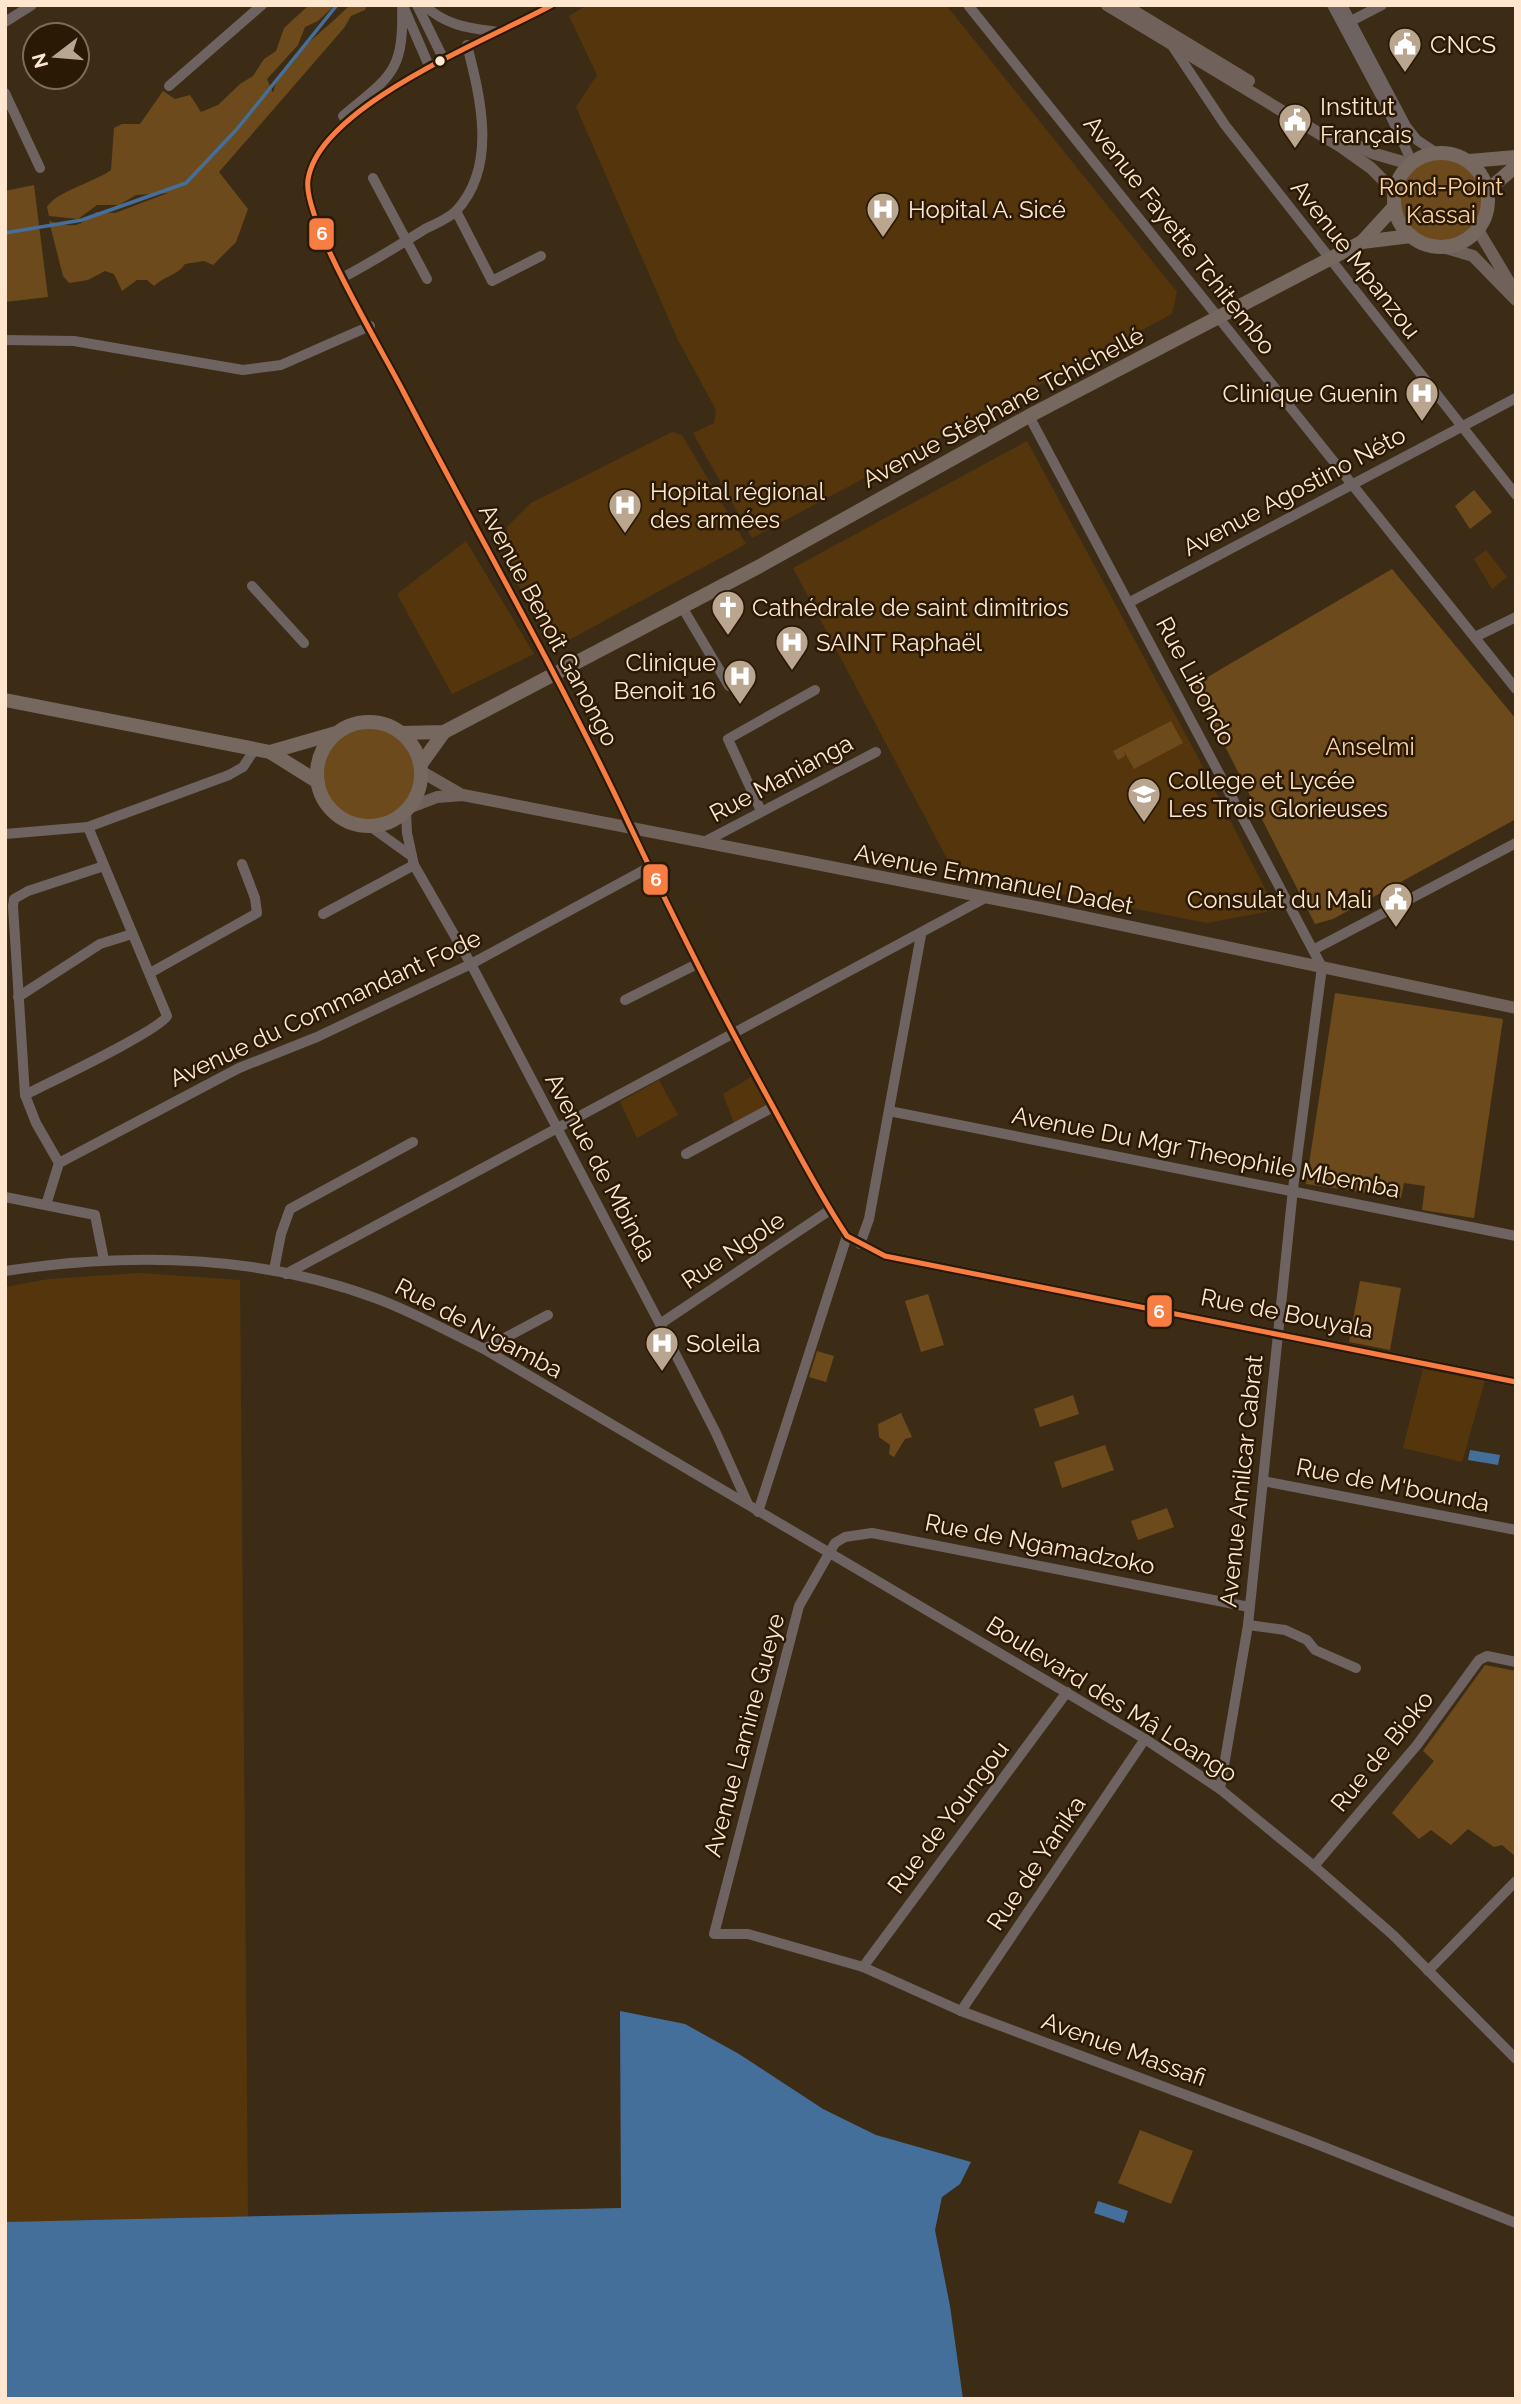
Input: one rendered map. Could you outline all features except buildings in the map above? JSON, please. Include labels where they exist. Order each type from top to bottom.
[{"type":"highway","points":[[1436,152],[1447,152],[1469,161],[1478,169],[1488,190],[1488,211],[1478,230],[1456,245],[1443,247],[1420,243],[1410,236],[1403,228],[1395,207],[1395,192],[1400,176],[1411,163],[1436,152]]},
{"type":"highway","points":[[1469,161],[1516,157]]},
{"type":"highway","points":[[1488,190],[1516,166]]},
{"type":"highway","name":"Avenue Stéphane Tchichellé","points":[[1362,243],[1395,207]]},
{"type":"highway","name":"Avenue Stéphane Tchichellé","points":[[402,733],[444,732],[682,607],[1029,416],[1330,259],[1362,243],[1410,236]]},
{"type":"highway","points":[[5,700],[270,752],[318,782]]},
{"type":"highway","points":[[270,752],[336,733],[352,724],[387,724],[402,733],[414,747],[421,768],[417,796],[408,809],[384,825],[371,827],[353,824],[336,815],[324,800],[318,782],[321,755],[336,733]]},
{"type":"highway","name":"Avenue Stéphane Tchichellé","points":[[421,768],[444,732]]},
{"type":"main road","points":[[1107,5],[1340,146],[1371,168],[1395,192]]},
{"type":"main road","points":[[1124,5],[1340,137],[1372,153],[1411,163]]},
{"type":"main road","points":[[1478,230],[1516,293]]},
{"type":"main road","points":[[1443,247],[1473,256],[1516,300]]},
{"type":"main road","name":"Avenue Emmanuel Dadet","points":[[421,768],[463,795]]},
{"type":"main road","name":"Avenue Emmanuel Dadet","points":[[408,809],[437,797],[463,795],[706,841],[983,899],[1046,909],[1516,1008]]},
{"type":"street","points":[[5,22],[32,5]]},
{"type":"street","points":[[169,86],[262,5]]},
{"type":"street","points":[[402,5],[429,66]]},
{"type":"street","points":[[314,158],[321,139],[332,126],[380,86],[401,55],[402,5]]},
{"type":"street","points":[[417,5],[443,58]]},
{"type":"street","points":[[424,5],[439,19],[458,27],[500,33]]},
{"type":"street","points":[[314,158],[332,134],[350,119],[429,66],[552,5]]},
{"type":"street","name":"Avenue Fayette Tchitembo","points":[[968,5],[1516,689]]},
{"type":"street","points":[[1332,5],[1411,163]]},
{"type":"street","points":[[1342,5],[1406,126],[1417,140],[1436,152]]},
{"type":"street","points":[[1351,21],[1382,5]]},
{"type":"street","name":"Avenue Mpanzou","points":[[1170,43],[1225,125],[1516,495]]},
{"type":"street","points":[[342,278],[456,211],[470,189],[479,162],[483,132],[480,95],[467,45]]},
{"type":"street","points":[[5,93],[40,168]]},
{"type":"street","name":"Avenue Benoît Ganongo","points":[[314,158],[307,182],[310,198],[342,278],[554,675],[733,1035],[847,1236]]},
{"type":"street","points":[[373,178],[427,279]]},
{"type":"street","points":[[456,211],[492,281],[541,256]]},
{"type":"street","points":[[5,340],[74,341],[243,370],[281,365],[370,327]]},
{"type":"street","name":"Avenue Agostino Néto","points":[[1130,602],[1516,398]]},
{"type":"street","name":"Rue Libondo","points":[[1029,416],[1322,967]]},
{"type":"street","points":[[252,586],[304,643]]},
{"type":"street","points":[[682,607],[729,686]]},
{"type":"street","points":[[1475,637],[1516,617]]},
{"type":"street","points":[[761,811],[727,739],[815,690]]},
{"type":"street","points":[[5,834],[89,827],[229,775],[243,767],[255,749]]},
{"type":"street","name":"Rue Manianga","points":[[706,841],[876,752]]},
{"type":"street","name":"Avenue de Mbinda","points":[[408,809],[412,860]]},
{"type":"street","points":[[25,1095],[165,1021],[167,1010],[132,934],[89,827]]},
{"type":"street","name":"Avenue de Mbinda","points":[[371,827],[412,860],[471,964],[716,1433],[747,1502]]},
{"type":"street","points":[[1313,950],[1516,843]]},
{"type":"street","points":[[323,914],[412,860]]},
{"type":"street","points":[[150,973],[257,913],[255,898],[242,864]]},
{"type":"street","points":[[46,1205],[59,1163],[36,1123],[25,1095],[14,899],[28,891],[104,866]]},
{"type":"street","name":"Avenue du Commandant Fode","points":[[59,1163],[239,1068],[317,1037],[471,964],[648,868]]},
{"type":"street","points":[[286,1274],[921,935],[983,899]]},
{"type":"street","points":[[18,997],[100,944],[132,934]]},
{"type":"street","points":[[860,1244],[869,1219],[921,935]]},
{"type":"street","points":[[625,1000],[697,964]]},
{"type":"street","name":"Avenue Amilcar Cabrat","points":[[1220,1789],[1248,1625],[1293,1189],[1322,967]]},
{"type":"street","points":[[686,1154],[773,1107]]},
{"type":"street","name":"Avenue Du Mgr Theophile Mbemba","points":[[889,1111],[1293,1189],[1516,1236]]},
{"type":"street","points":[[274,1270],[281,1234],[290,1209],[413,1142]]},
{"type":"street","points":[[5,1197],[95,1215],[104,1260]]},
{"type":"street","name":"Rue Ngole","points":[[660,1324],[830,1210]]},
{"type":"street","points":[[758,1512],[847,1236]]},
{"type":"street","name":"Rue de Bouyala","points":[[847,1236],[885,1256],[1277,1332],[1516,1382]]},
{"type":"street","name":"Rue de N'gamba","points":[[5,1271],[104,1260],[210,1260],[274,1270],[379,1299],[484,1349],[747,1502]]},
{"type":"street","points":[[484,1349],[548,1315]]},
{"type":"street","name":"Rue de M'bounda","points":[[1263,1481],[1516,1530]]},
{"type":"street","name":"Boulevard des Mâ Loango","points":[[747,1502],[758,1512],[1145,1738],[1220,1789],[1314,1866],[1428,1971],[1516,2059]]},
{"type":"street","name":"Rue de Ngamadzoko","points":[[828,1553],[845,1537],[872,1533],[1249,1607]]},
{"type":"street","name":"Avenue Lamine Gueye","points":[[714,1934],[799,1606],[828,1553]]},
{"type":"street","points":[[1248,1625],[1285,1630],[1307,1640],[1315,1650],[1356,1668]]},
{"type":"street","name":"Rue de Bioko","points":[[1314,1866],[1416,1745],[1479,1660],[1487,1656],[1516,1662]]},
{"type":"street","name":"Rue de Youngou","points":[[863,1967],[1066,1692]]},
{"type":"street","name":"Rue de Yanika","points":[[961,2011],[1145,1738]]},
{"type":"street","points":[[1428,1971],[1516,1881]]},
{"type":"street","name":"Avenue Massafi","points":[[714,1934],[748,1934],[863,1967],[961,2011],[1516,2222]]},
{"type":"shaded area","name":"Hopital A. Sicé","points":[[587,5],[946,5],[1177,292],[1172,314],[752,538],[693,433],[714,423],[716,410],[678,340],[576,107],[597,75],[569,16]]},
{"type":"shaded area","name":"Hopital régional des armées","points":[[672,432],[682,435],[746,544],[558,646],[510,572],[507,527],[531,503]]},
{"type":"shaded area","points":[[1027,441],[1194,750],[1276,910],[1207,923],[1010,884],[952,868],[793,568]]},
{"type":"shaded area","points":[[466,541],[534,654],[452,694],[397,594]]},
{"type":"shaded area","points":[[1486,550],[1507,577],[1492,589],[1474,559]]},
{"type":"shaded area","points":[[751,1077],[770,1107],[734,1123],[723,1094]]},
{"type":"shaded area","points":[[659,1080],[678,1115],[637,1138],[620,1102]]},
{"type":"shaded area","points":[[139,1273],[240,1280],[248,2218],[5,2222],[5,1287],[49,1279]]},
{"type":"shaded area","points":[[1423,1369],[1485,1381],[1462,1462],[1403,1448]]},
{"type":"green space","points":[[309,5],[335,5],[318,21],[305,27],[298,45],[267,79],[273,93],[284,69],[305,46],[350,5],[367,5],[365,10],[351,16],[344,28],[219,172],[248,209],[236,242],[213,265],[204,261],[185,264],[154,286],[147,280],[137,280],[122,291],[114,274],[105,271],[88,280],[69,283],[63,276],[49,221],[64,225],[79,224],[96,212],[115,213],[168,193],[136,195],[119,205],[97,205],[78,219],[49,216],[47,207],[52,201],[111,170],[114,128],[122,124],[140,124],[163,91],[175,99],[190,95],[201,112],[218,105],[240,84],[253,76],[264,59],[276,51],[284,28]]},
{"type":"green space","name":"Rond-Point Kassai","points":[[1441,157],[1457,161],[1471,170],[1480,184],[1484,200],[1480,216],[1471,230],[1457,239],[1441,243],[1425,239],[1411,230],[1402,216],[1398,200],[1402,184],[1411,170],[1425,161]]},
{"type":"green space","points":[[34,185],[48,297],[5,302],[5,191]]},
{"type":"green space","points":[[1474,490],[1492,512],[1470,529],[1455,506]]},
{"type":"green space","name":"Anselmi","points":[[1392,569],[1516,719],[1516,819],[1333,919],[1315,924],[1194,685]]},
{"type":"green space","points":[[1171,721],[1183,743],[1134,769],[1124,751],[1125,756],[1118,760],[1113,751]]},
{"type":"green space","points":[[368,728],[386,732],[401,742],[411,757],[415,775],[411,793],[401,808],[386,818],[368,822],[350,818],[335,808],[325,793],[321,775],[325,757],[335,742],[350,732]]},
{"type":"green space","points":[[1335,993],[1503,1019],[1474,1218],[1422,1210],[1425,1186],[1404,1183],[1401,1198],[1306,1184]]},
{"type":"green space","points":[[1360,1281],[1401,1288],[1390,1350],[1349,1342]]},
{"type":"green space","points":[[928,1294],[944,1345],[921,1352],[905,1301]]},
{"type":"green space","points":[[817,1351],[834,1356],[826,1382],[809,1377]]},
{"type":"green space","points":[[1073,1395],[1079,1414],[1040,1427],[1034,1409]]},
{"type":"green space","points":[[901,1413],[912,1437],[905,1439],[894,1457],[889,1454],[890,1445],[879,1437],[878,1424]]},
{"type":"green space","points":[[1105,1445],[1114,1470],[1062,1488],[1054,1462]]},
{"type":"green space","points":[[1167,1508],[1174,1527],[1138,1540],[1131,1521]]},
{"type":"green space","points":[[1485,1665],[1516,1671],[1516,1857],[1502,1845],[1494,1847],[1468,1829],[1451,1845],[1431,1830],[1419,1839],[1392,1813],[1434,1761],[1423,1751]]},
{"type":"green space","points":[[1140,2130],[1193,2151],[1171,2204],[1118,2183]]},
{"type":"water","points":[[1470,1450],[1500,1455],[1498,1465],[1468,1460]]},
{"type":"water","points":[[620,2011],[685,2024],[739,2054],[823,2109],[876,2135],[971,2162],[960,2184],[942,2197],[935,2230],[950,2306],[963,2399],[5,2399],[5,2222],[621,2208]]},
{"type":"water","points":[[1098,2201],[1128,2211],[1124,2223],[1094,2213]]},
{"type":"waterway","points":[[5,233],[82,220],[186,183],[237,129],[337,5]]},
{"type":"transit line","name":"6","points":[[552,5],[411,77],[342,126],[319,153],[308,180],[309,198],[317,223],[345,284],[603,769],[716,1001],[808,1171],[847,1236],[885,1256],[1516,1382]]},
{"type":"place","name":"CNCS","points":[[1405,74]]},
{"type":"place","name":"Institut Français","points":[[1295,150]]},
{"type":"place","name":"Hopital A. Sicé","points":[[883,239]]},
{"type":"place","name":"Clinique Guenin","points":[[1422,423]]},
{"type":"place","name":"Hopital régional des armées","points":[[625,535]]},
{"type":"place","name":"Cathédrale de saint dimitrios","points":[[728,637]]},
{"type":"place","name":"SAINT Raphaël","points":[[792,672]]},
{"type":"place","name":"Clinique Benoit 16","points":[[740,706]]},
{"type":"place","name":"College et Lycée Les Trois Glorieuses","points":[[1144,824]]},
{"type":"place","name":"Consulat du Mali","points":[[1396,929]]},
{"type":"place","name":"Soleila","points":[[662,1373]]}]
